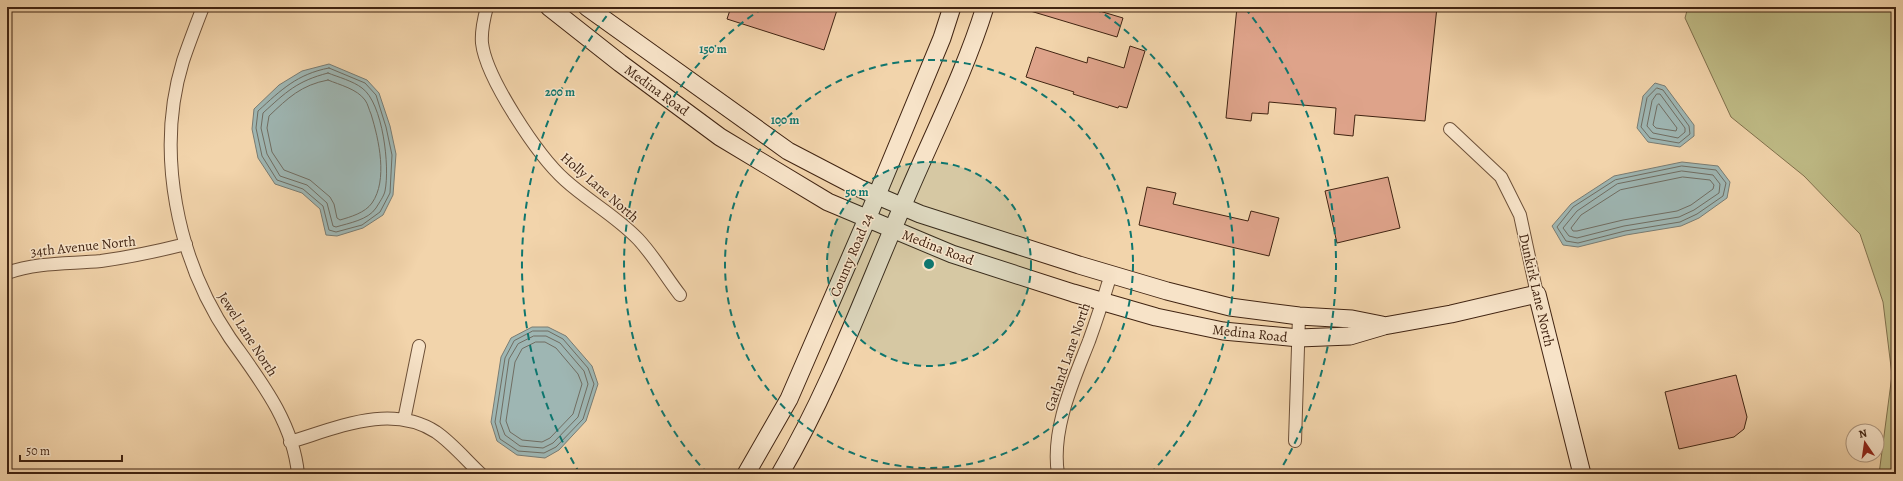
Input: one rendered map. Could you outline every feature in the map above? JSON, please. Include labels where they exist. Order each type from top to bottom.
[{"type":"street","name":"Jewel Lane North","points":[[203,7],[183,62],[174,103],[172,130],[172,185],[192,264],[208,302],[230,337],[261,380],[278,409],[290,442],[298,474]]},
{"type":"street","name":"Holly Lane North","points":[[487,7],[482,42],[487,65],[529,135],[545,158],[565,180],[613,216],[638,239],[680,296]]},
{"type":"street","name":"Medina Road","points":[[549,7],[620,63],[720,137],[828,202],[952,254],[1102,302],[1156,317],[1223,331],[1299,338],[1350,336],[1384,326],[1451,314],[1537,294]]},
{"type":"street","name":"Medina Road","points":[[587,7],[788,151],[859,188],[920,214],[1110,274],[1230,307],[1299,316],[1352,319],[1384,326]]},
{"type":"street","name":"County Road 24","points":[[746,474],[789,399],[868,219],[876,195],[942,38],[952,7]]},
{"type":"street","name":"County Road 24","points":[[780,474],[794,450],[821,396],[976,35],[985,7]]},
{"type":"street","name":"Dunkirk Lane North","points":[[1450,129],[1501,178],[1520,215],[1537,294],[1582,474]]},
{"type":"street","name":"34th Avenue North","points":[[7,273],[37,264],[100,261],[143,254],[186,244]]},
{"type":"street","name":"Garland Lane North","points":[[1058,474],[1058,437],[1062,414],[1102,302],[1110,274]]},
{"type":"street","points":[[1295,441],[1299,316]]},
{"type":"street","points":[[404,420],[419,346]]},
{"type":"street","points":[[290,442],[370,419],[377,418],[404,420],[417,423],[435,432],[451,444],[481,474]]},
{"type":"shaded area","points":[[1688,7],[1896,7],[1896,474],[1879,474],[1880,463],[1885,463],[1885,428],[1892,375],[1883,302],[1860,234],[1804,176],[1731,117],[1685,18]]},
{"type":"water","points":[[329,64],[367,80],[379,93],[390,126],[396,154],[393,195],[383,215],[363,228],[337,236],[326,235],[320,209],[302,193],[275,184],[258,158],[252,129],[254,109],[279,85],[302,71]]},
{"type":"water","points":[[1655,83],[1665,86],[1694,125],[1694,136],[1680,147],[1648,142],[1637,128],[1643,96]]},
{"type":"water","points":[[1682,162],[1718,166],[1730,182],[1727,198],[1699,218],[1681,226],[1626,235],[1578,247],[1563,245],[1552,226],[1571,204],[1614,176]]},
{"type":"water","points":[[532,327],[548,327],[566,336],[592,366],[598,384],[586,421],[559,450],[545,458],[517,455],[497,441],[491,422],[501,357],[511,338]]},
{"type":"building","points":[[731,7],[838,7],[824,50],[727,19]]},
{"type":"building","points":[[1028,7],[1086,7],[1123,18],[1117,37],[1027,10]]},
{"type":"building","points":[[1237,7],[1437,7],[1425,121],[1355,115],[1353,136],[1334,134],[1336,108],[1269,102],[1268,114],[1252,113],[1251,121],[1226,118]]},
{"type":"building","points":[[1130,46],[1145,51],[1127,108],[1119,106],[1118,108],[1026,77],[1036,47],[1087,63],[1088,57],[1124,68]]},
{"type":"building","points":[[1388,177],[1400,228],[1337,243],[1325,191]]},
{"type":"building","points":[[1147,187],[1176,193],[1173,204],[1248,221],[1251,211],[1279,218],[1269,256],[1139,225]]},
{"type":"building","points":[[1736,375],[1747,417],[1744,429],[1734,437],[1679,449],[1665,392]]}]
